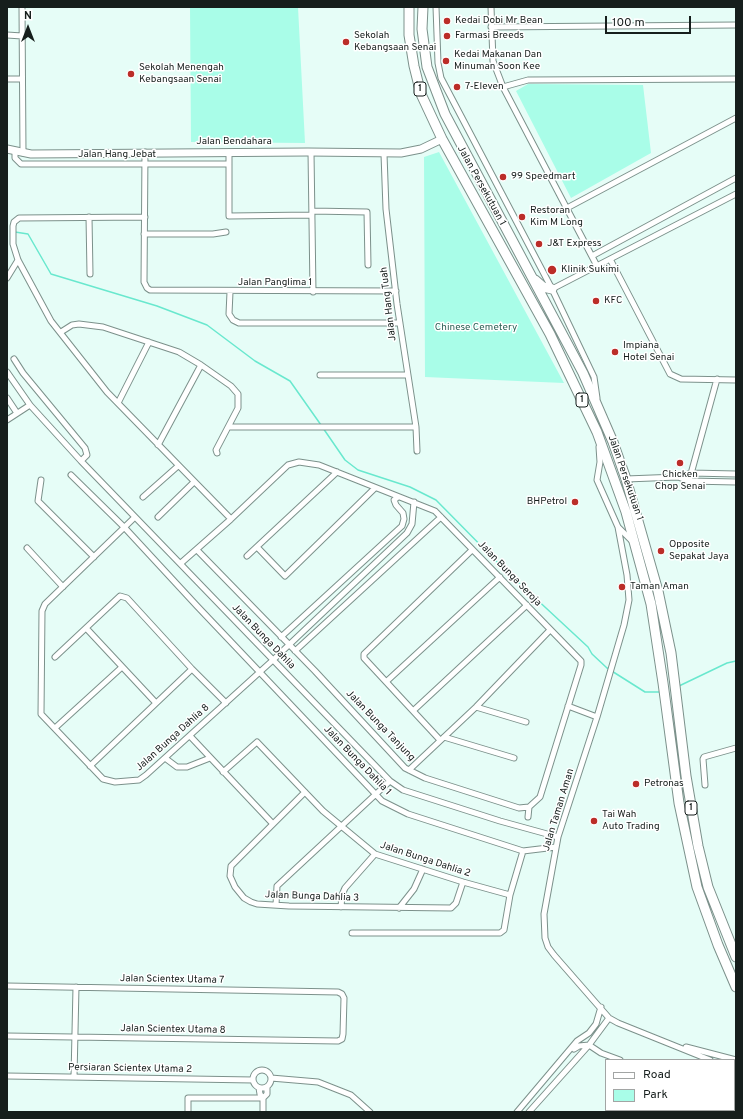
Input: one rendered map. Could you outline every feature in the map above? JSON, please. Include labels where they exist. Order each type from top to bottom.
[{"type":"highway","name":"Jalan Persekutuan 1","points":[[409,7],[409,35],[414,66],[421,94],[442,139],[550,334],[598,432],[626,512],[651,604],[664,683],[679,803],[697,887],[718,945],[736,986]]},
{"type":"highway","name":"Jalan Persekutuan 1","points":[[423,7],[422,29],[427,67],[444,114],[560,329],[597,407],[626,479],[658,591],[675,679],[686,776],[698,846],[708,887],[735,953]]},
{"type":"highway","points":[[531,276],[543,287],[552,289]]},
{"type":"street","points":[[22,7],[23,153]]},
{"type":"street","points":[[406,7],[409,35]]},
{"type":"street","points":[[436,7],[438,63],[441,78],[552,289],[594,377],[597,407]]},
{"type":"street","points":[[491,7],[493,61],[503,87],[598,266]]},
{"type":"street","points":[[491,27],[736,25]]},
{"type":"street","points":[[7,35],[22,36]]},
{"type":"street","points":[[7,79],[22,79]]},
{"type":"street","points":[[503,87],[528,80],[736,79]]},
{"type":"street","points":[[567,208],[736,118]]},
{"type":"street","name":"Jalan Bendahara","points":[[7,149],[23,153],[311,152],[384,154],[417,151],[442,139]]},
{"type":"street","name":"Jalan Hang Jebat","points":[[15,151],[15,158],[21,164],[229,164]]},
{"type":"street","points":[[145,152],[144,234],[213,234],[226,232]]},
{"type":"street","points":[[229,152],[229,216],[367,212],[368,265]]},
{"type":"street","points":[[311,152],[313,292]]},
{"type":"street","name":"Jalan Hang Tuah","points":[[384,154],[386,210],[407,375],[416,427],[417,451]]},
{"type":"street","points":[[592,256],[736,178]]},
{"type":"street","points":[[552,289],[736,194]]},
{"type":"street","points":[[89,217],[90,274]]},
{"type":"street","points":[[144,217],[18,218],[13,226],[13,244],[18,260],[51,321],[118,403],[231,520],[181,563]]},
{"type":"street","name":"Jalan Panglima 1","points":[[144,234],[144,282],[147,288],[154,291],[396,291]]},
{"type":"street","points":[[610,259],[670,374],[681,379],[736,380]]},
{"type":"street","points":[[7,278],[18,260]]},
{"type":"street","points":[[230,292],[229,314],[233,320],[238,322],[400,324]]},
{"type":"street","points":[[61,332],[72,325],[86,324],[103,327],[179,352],[201,365],[234,390],[239,398],[238,408],[217,453]]},
{"type":"street","points":[[118,403],[149,342]]},
{"type":"street","points":[[14,359],[23,373],[86,448],[87,455],[81,461]]},
{"type":"street","points":[[158,445],[201,365]]},
{"type":"street","name":"Jalan Bunga Dahlia","points":[[7,372],[30,404],[81,461],[390,781],[403,790],[500,821],[558,837]]},
{"type":"street","points":[[320,375],[407,375]]},
{"type":"street","points":[[689,481],[717,379]]},
{"type":"street","points":[[7,398],[17,413]]},
{"type":"street","points":[[7,420],[30,404]]},
{"type":"street","points":[[229,427],[416,427]]},
{"type":"street","points":[[598,432],[600,453],[597,480],[618,527],[634,543]]},
{"type":"street","name":"Jalan Bunga Seroja","points":[[231,520],[286,466],[299,462],[336,472],[398,497],[428,507],[441,517],[581,661],[540,797],[529,807]]},
{"type":"street","points":[[143,497],[178,466]]},
{"type":"street","points":[[248,556],[336,472]]},
{"type":"street","points":[[626,479],[678,477],[691,473],[736,474]]},
{"type":"street","name":"Jalan Bunga Dahlia 1","points":[[71,475],[124,527],[375,795],[389,806],[408,814],[523,851],[556,847]]},
{"type":"street","points":[[678,477],[689,481],[736,482]]},
{"type":"street","points":[[41,480],[38,501],[94,557]]},
{"type":"street","points":[[158,517],[194,482]]},
{"type":"street","points":[[257,547],[285,576],[375,488]]},
{"type":"street","points":[[281,637],[402,526],[404,519],[403,514],[394,500],[398,497]]},
{"type":"street","name":"Jalan Bunga Dahlia 8","points":[[135,517],[45,604],[42,611],[41,714],[90,766],[107,781],[127,782],[139,780],[190,736],[273,660],[407,533],[412,524],[414,502]]},
{"type":"street","points":[[295,651],[441,517]]},
{"type":"street","name":"Jalan Taman Aman","points":[[609,1018],[548,947],[545,938],[544,914],[558,837],[597,717],[624,625],[629,600],[628,575],[618,527]]},
{"type":"street","points":[[27,548],[64,586]]},
{"type":"street","name":"Jalan Bunga Tanjung","points":[[197,550],[405,768],[425,778],[519,808],[529,807]]},
{"type":"street","points":[[472,550],[366,651],[364,658],[442,738],[514,758]]},
{"type":"street","points":[[387,681],[500,577]]},
{"type":"street","points":[[55,657],[120,596],[127,598],[192,669],[226,703]]},
{"type":"street","points":[[414,710],[527,605]]},
{"type":"street","points":[[86,628],[156,703]]},
{"type":"street","points":[[409,770],[476,707],[550,630]]},
{"type":"street","points":[[55,728],[122,666]]},
{"type":"street","points":[[90,766],[192,669]]},
{"type":"street","points":[[568,706],[597,717]]},
{"type":"street","points":[[476,707],[526,722]]},
{"type":"street","points":[[190,736],[273,824]]},
{"type":"street","name":"Jalan Bunga Dahlia 2","points":[[223,772],[257,742],[340,826],[375,854],[463,882],[510,895]]},
{"type":"street","points":[[706,785],[704,757],[736,748]]},
{"type":"street","points":[[165,758],[177,767],[187,767],[210,758]]},
{"type":"street","points":[[276,905],[277,886],[390,781]]},
{"type":"street","name":"Jalan Bunga Dahlia 3","points":[[305,792],[231,866],[230,876],[235,887],[244,898],[257,904],[276,905],[451,908],[456,903],[463,882]]},
{"type":"street","points":[[528,817],[529,807]]},
{"type":"street","points":[[352,933],[500,933],[504,930],[510,895],[523,851]]},
{"type":"street","points":[[341,907],[343,891],[375,854]]},
{"type":"street","points":[[399,908],[414,889],[423,869]]},
{"type":"street","name":"Jalan Scientex Utama 7","points":[[7,986],[338,992],[342,994],[344,998],[343,1034],[342,1039],[338,1041]]},
{"type":"street","points":[[74,1077],[76,987]]},
{"type":"street","points":[[517,1112],[577,1042],[589,1033],[596,1024],[601,1007]]},
{"type":"street","points":[[529,1112],[589,1045],[609,1018],[708,1059]]},
{"type":"street","name":"Jalan Scientex Utama 8","points":[[7,1036],[338,1041]]},
{"type":"street","points":[[668,1043],[732,1059]]},
{"type":"street","points":[[570,1052],[579,1046],[589,1045],[601,1053],[617,1059]]},
{"type":"street","points":[[261,1070],[270,1074],[271,1083],[267,1087],[260,1088],[255,1085],[253,1080],[257,1072],[261,1070]]},
{"type":"street","name":"Persiaran Scientex Utama 2","points":[[7,1076],[253,1080]]},
{"type":"street","points":[[271,1078],[312,1081],[330,1086],[351,1095],[370,1112]]},
{"type":"street","points":[[188,1112],[188,1098],[263,1098],[267,1094],[267,1087]]},
{"type":"street","points":[[260,1088],[260,1094],[263,1098],[263,1112]]},
{"type":"green space","points":[[190,7],[298,7],[305,143],[191,142]]},
{"type":"green space","points":[[528,84],[643,85],[651,153],[571,198],[516,91]]},
{"type":"green space","name":"Chinese Cemetery","points":[[439,152],[564,383],[425,377],[424,157]]},
{"type":"waterway","points":[[15,232],[28,234],[51,274],[157,306],[207,325],[255,361],[290,381],[321,425]]},
{"type":"waterway","points":[[323,428],[345,460],[358,470],[410,487],[436,500],[504,569],[588,647],[592,654],[607,668],[645,692],[660,692]]},
{"type":"waterway","points":[[679,686],[727,663],[736,661]]},
{"type":"place","name":"Kedai Dobi Mr Bean","points":[[447,21]]},
{"type":"place","name":"Farmasi Breeds","points":[[447,36]]},
{"type":"place","name":"Sekolah Kebangsaan Senai","points":[[346,42]]},
{"type":"place","name":"Kedai Makanan Dan Minuman Soon Kee","points":[[446,61]]},
{"type":"place","name":"Sekolah Menengah Kebangsaan Senai","points":[[131,74]]},
{"type":"place","name":"7-Eleven","points":[[457,87]]},
{"type":"place","name":"99 Speedmart","points":[[503,177]]},
{"type":"place","name":"Restoran Kim M Long","points":[[522,217]]},
{"type":"place","name":"J&T Express","points":[[539,244]]},
{"type":"place","name":"Klinik Sukimi","points":[[552,270]]},
{"type":"place","name":"KFC","points":[[596,301]]},
{"type":"place","name":"Impiana Hotel Senai","points":[[615,352]]},
{"type":"place","name":"Chicken Chop Senai","points":[[680,463]]},
{"type":"place","name":"BHPetrol","points":[[575,502]]},
{"type":"place","name":"Opposite Sepakat Jaya","points":[[661,551]]},
{"type":"place","name":"Taman Aman","points":[[622,587]]},
{"type":"place","name":"Petronas","points":[[636,784]]},
{"type":"place","name":"Tai Wah Auto Trading","points":[[594,821]]}]
